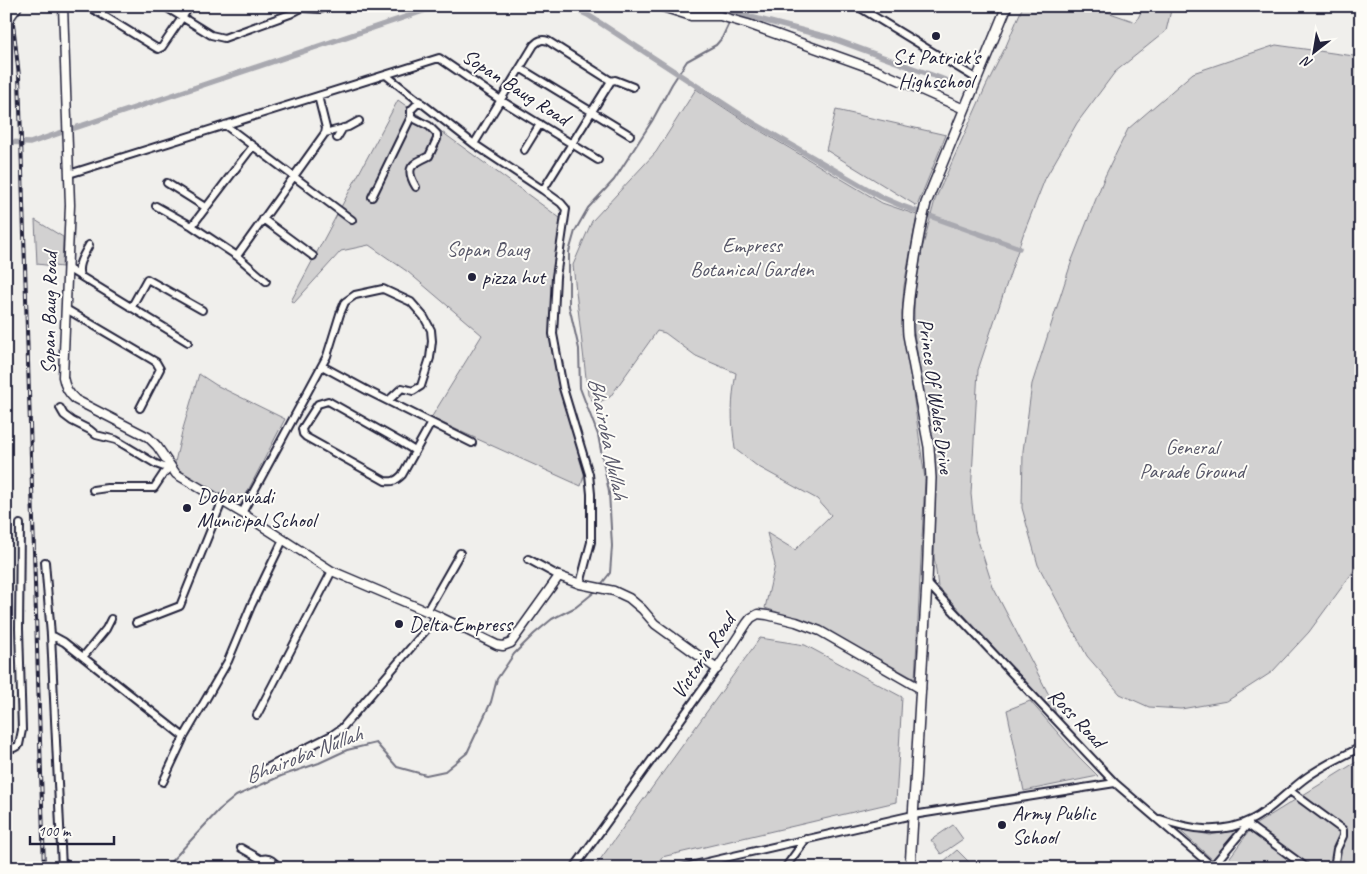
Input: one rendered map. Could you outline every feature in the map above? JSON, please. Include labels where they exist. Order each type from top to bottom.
[{"type":"main road","name":"Prince Of Wales Drive","points":[[910,868],[927,583],[931,478],[929,447],[907,318],[920,224],[926,203],[1006,6]]},
{"type":"street","points":[[6,22],[18,6]]},
{"type":"street","name":"Sopan Baug Road","points":[[63,6],[70,205],[63,376],[64,386],[69,395],[148,437],[157,446],[170,470],[242,513],[332,571],[428,611],[497,645],[508,645],[511,643],[559,576]]},
{"type":"street","points":[[88,6],[158,49],[162,47],[190,6]]},
{"type":"street","points":[[164,6],[211,36],[224,38],[282,18],[305,7],[321,9],[330,6]]},
{"type":"street","points":[[659,6],[691,16],[720,16],[748,24],[876,70],[964,109]]},
{"type":"street","points":[[857,6],[977,79]]},
{"type":"street","points":[[474,144],[534,45],[543,39],[611,81],[615,80],[633,87]]},
{"type":"street","name":"Sopan Baug Road","points":[[69,174],[387,76],[439,58],[598,160]]},
{"type":"street","points":[[520,68],[630,135]]},
{"type":"street","points":[[387,76],[474,144],[543,190],[566,209],[556,277],[553,334],[563,388],[587,467],[590,489],[591,542],[584,585]]},
{"type":"street","points":[[543,190],[611,81]]},
{"type":"street","points":[[237,256],[325,133],[326,128],[318,96]]},
{"type":"street","points":[[372,197],[411,116],[412,110],[420,102]]},
{"type":"street","points":[[411,116],[429,126],[437,134],[437,140],[430,156],[415,162],[410,170],[410,177],[416,187]]},
{"type":"street","points":[[325,133],[359,121]]},
{"type":"street","points":[[524,150],[540,124]]},
{"type":"street","points":[[225,125],[352,220]]},
{"type":"street","points":[[337,138],[343,128]]},
{"type":"street","points":[[192,226],[253,146]]},
{"type":"street","points":[[167,183],[205,207]]},
{"type":"street","points":[[156,206],[192,226],[237,256],[266,281]]},
{"type":"street","points":[[263,219],[313,256]]},
{"type":"street","points":[[80,276],[79,265],[88,245]]},
{"type":"street","points":[[67,268],[188,342]]},
{"type":"street","points":[[131,308],[147,279],[202,310]]},
{"type":"street","points":[[242,513],[322,366],[346,302],[355,295],[384,289],[411,302],[424,317],[431,330],[432,341],[430,358],[421,386],[413,391],[402,388],[388,401]]},
{"type":"street","points":[[66,309],[156,362],[159,366],[160,369],[140,408]]},
{"type":"street","points":[[322,366],[472,443]]},
{"type":"street","points":[[415,451],[399,440],[328,401],[318,404],[303,425],[303,434],[385,481],[396,481],[402,475],[431,423]]},
{"type":"street","points":[[60,408],[72,421],[96,435],[116,440],[170,470]]},
{"type":"street","points":[[298,410],[309,417]]},
{"type":"street","points":[[93,490],[107,488],[154,488],[164,473],[170,470]]},
{"type":"street","points":[[136,624],[180,606],[222,502]]},
{"type":"street","points":[[6,747],[14,748],[19,745],[22,730],[19,629],[20,524]]},
{"type":"street","points":[[163,782],[184,737],[228,661],[282,540]]},
{"type":"street","points":[[428,611],[460,553]]},
{"type":"street","points":[[528,559],[559,576],[629,598],[642,608],[655,624],[718,669]]},
{"type":"street","points":[[45,562],[51,635],[62,865],[71,868]]},
{"type":"street","points":[[257,714],[332,571]]},
{"type":"street","name":"Ross Road","points":[[927,583],[1116,783],[1212,867]]},
{"type":"street","name":"Victoria Road","points":[[574,868],[718,669],[747,623],[758,614],[796,622],[820,631],[921,689]]},
{"type":"street","points":[[255,774],[332,735],[342,728],[438,616]]},
{"type":"street","points":[[83,657],[106,629],[111,619]]},
{"type":"street","points":[[51,635],[64,642],[184,737]]},
{"type":"street","points":[[1212,867],[1254,819],[1318,769],[1361,747]]},
{"type":"street","points":[[681,868],[913,815],[1116,783]]},
{"type":"street","points":[[1290,791],[1342,830],[1343,836],[1337,849],[1334,868]]},
{"type":"street","points":[[1157,818],[1183,827],[1214,830],[1238,825],[1254,819]]},
{"type":"street","points":[[1248,825],[1307,868]]},
{"type":"street","points":[[785,868],[806,839]]},
{"type":"street","points":[[241,848],[262,860]]},
{"type":"street","points":[[256,868],[266,858],[270,859],[279,868]]},
{"type":"green space","points":[[1023,6],[1090,6],[1136,22],[1144,6],[1172,6],[1166,31],[1115,72],[1077,123],[1045,179],[1023,235],[978,370],[971,494],[975,531],[993,587],[1051,699],[1056,714],[938,587],[934,556],[935,493],[933,453],[914,332],[914,298],[922,249],[935,200]]},
{"type":"green space","name":"General Parade Ground","points":[[1276,45],[1361,57],[1361,561],[1309,632],[1272,672],[1227,701],[1181,709],[1149,707],[1120,694],[1087,656],[1038,565],[1022,508],[1023,451],[1032,384],[1072,260],[1105,176],[1128,129],[1193,73]]},
{"type":"green space","name":"Empress Botanical Garden","points":[[696,89],[752,126],[882,203],[917,215],[904,286],[902,315],[925,479],[915,679],[823,630],[765,608],[775,565],[767,533],[795,550],[831,515],[817,499],[757,466],[735,449],[732,411],[736,373],[696,356],[665,333],[657,331],[610,397],[595,404],[588,395],[573,265],[592,221],[656,152]]},
{"type":"green space","name":"Sopan Baug","points":[[398,100],[560,218],[554,282],[553,337],[563,400],[585,472],[581,486],[431,418],[482,335],[408,272],[369,245],[341,251],[294,303],[291,301]]},
{"type":"green space","points":[[836,110],[946,135],[917,206],[826,150]]},
{"type":"green space","points":[[35,220],[63,237],[62,267],[37,264]]},
{"type":"green space","points":[[199,374],[216,385],[285,419],[240,506],[177,470],[175,462]]},
{"type":"green space","points":[[760,638],[805,645],[902,697],[896,802],[662,857],[654,868],[594,868]]},
{"type":"green space","points":[[1030,701],[1098,776],[1024,791],[1007,710]]},
{"type":"green space","points":[[1361,759],[1361,868],[1222,868],[1253,826]]},
{"type":"green space","points":[[953,825],[963,839],[941,854],[931,840]]},
{"type":"green space","points":[[1177,828],[1210,835],[1237,830],[1213,860]]},
{"type":"green space","points":[[957,850],[975,868],[936,868]]},
{"type":"waterway","points":[[6,142],[30,143],[438,6]]},
{"type":"waterway","points":[[568,6],[588,15],[755,124],[881,197],[1019,248]]},
{"type":"waterway","points":[[709,6],[831,38],[948,81]]},
{"type":"waterway","name":"Bhairoba Nullah","points":[[731,16],[732,6]]},
{"type":"waterway","name":"Bhairoba Nullah","points":[[600,586],[610,573],[612,546],[609,492],[598,435],[580,388],[579,349],[569,306],[569,252],[575,231],[588,208],[614,180],[652,121],[687,61],[716,45],[722,38],[730,21]]},
{"type":"waterway","name":"Bhairoba Nullah","points":[[165,868],[219,810],[236,796],[347,750],[376,743],[397,767],[426,775],[445,771],[467,753],[491,702],[497,679],[514,654],[552,619],[576,607],[597,590]]},
{"type":"railway","points":[[11,6],[19,76],[44,868]]},
{"type":"place","name":"S.t Patrick's Highschool","points":[[936,36]]},
{"type":"place","name":"pizza hut","points":[[472,277]]},
{"type":"place","name":"Dobarwadi Municipal School","points":[[187,508]]},
{"type":"place","name":"Delta Empress","points":[[399,624]]},
{"type":"place","name":"Army Public School","points":[[1002,825]]}]
